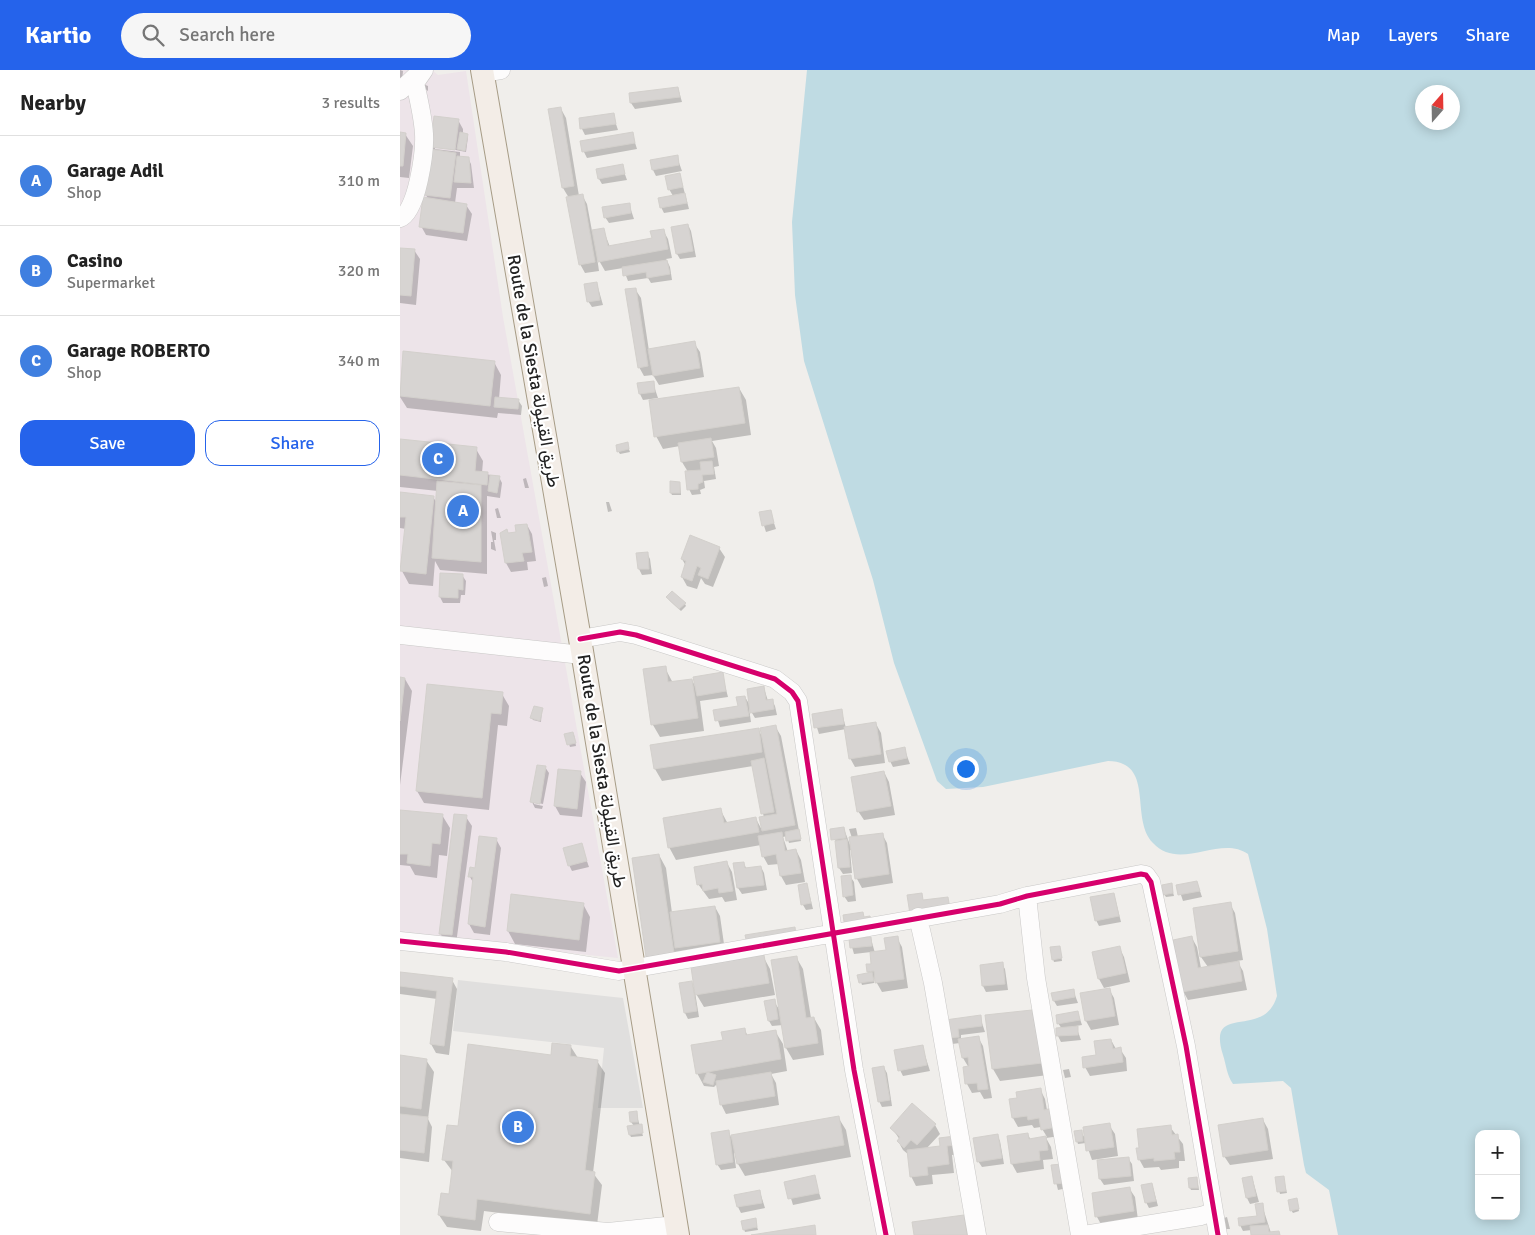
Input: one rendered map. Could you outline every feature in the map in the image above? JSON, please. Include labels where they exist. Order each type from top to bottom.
[{"type":"main road","name":"Route de la Siesta طريق القيلولة","points":[[488,71],[677,1230]]},
{"type":"street","points":[[400,91],[423,70]]},
{"type":"street","points":[[400,218],[405,216],[412,207],[421,165],[424,136],[415,84],[423,70]]},
{"type":"street","points":[[400,635],[581,647],[620,632],[636,635],[775,679],[792,692],[800,710],[854,1070],[886,1235]]},
{"type":"street","points":[[400,941],[506,952],[619,971],[1000,904],[1027,896],[1141,874],[1146,876],[1151,882],[1186,1046],[1218,1235]]},
{"type":"street","points":[[1027,896],[1036,978],[1082,1235],[1201,1216],[1213,1210]]},
{"type":"street","points":[[918,917],[933,983],[977,1235]]},
{"type":"street","points":[[498,1222],[608,1232],[677,1230]]},
{"type":"shaded area","points":[[400,70],[432,70],[438,75],[466,71],[503,317],[618,958],[400,936]]},
{"type":"shaded area","points":[[458,980],[623,998],[643,1108],[598,1108],[604,1048],[453,1031]]},
{"type":"water","points":[[807,70],[1535,70],[1535,1235],[1338,1235],[1329,1190],[1306,1173],[1291,1088],[1283,1081],[1233,1084],[1223,1055],[1220,1039],[1222,1029],[1229,1024],[1261,1017],[1270,1009],[1277,996],[1267,929],[1248,854],[1237,849],[1225,848],[1188,854],[1175,854],[1164,851],[1153,843],[1146,832],[1137,781],[1132,771],[1123,764],[1108,761],[983,787],[946,789],[937,781],[894,663],[873,580],[804,361],[795,295],[792,222]]},
{"type":"building","points":[[678,87],[680,97],[630,103],[629,93]]},
{"type":"building","points":[[561,107],[574,186],[562,188],[548,109]]},
{"type":"building","points":[[614,113],[616,124],[580,129],[579,118]]},
{"type":"building","points":[[434,116],[459,119],[455,150],[430,147]]},
{"type":"building","points":[[400,132],[406,133],[403,166],[400,166]]},
{"type":"building","points":[[460,132],[468,134],[465,151],[457,149]]},
{"type":"building","points":[[633,132],[635,143],[582,152],[580,141]]},
{"type":"building","points":[[430,149],[456,153],[450,198],[424,195]]},
{"type":"building","points":[[678,155],[679,165],[652,170],[650,160]]},
{"type":"building","points":[[457,156],[469,157],[471,183],[454,182]]},
{"type":"building","points":[[623,164],[625,174],[598,179],[596,169]]},
{"type":"building","points":[[680,173],[683,187],[668,190],[665,176]]},
{"type":"building","points":[[685,193],[687,203],[660,208],[658,198]]},
{"type":"building","points":[[583,194],[595,262],[579,265],[566,197]]},
{"type":"building","points":[[423,197],[467,204],[463,233],[419,227]]},
{"type":"building","points":[[630,203],[631,213],[604,218],[602,207]]},
{"type":"building","points":[[688,224],[693,251],[676,254],[671,227]]},
{"type":"building","points":[[604,228],[608,246],[652,238],[650,231],[664,229],[668,249],[598,262],[592,230]]},
{"type":"building","points":[[400,248],[415,249],[411,296],[400,295]]},
{"type":"building","points":[[667,260],[670,274],[647,278],[646,272],[623,276],[622,267]]},
{"type":"building","points":[[597,282],[600,300],[587,302],[584,284]]},
{"type":"building","points":[[636,288],[648,366],[638,368],[625,289]]},
{"type":"building","points":[[695,341],[700,368],[653,376],[648,349]]},
{"type":"building","points":[[403,351],[495,361],[490,406],[400,396]]},
{"type":"building","points":[[654,381],[655,392],[639,394],[637,383]]},
{"type":"building","points":[[739,387],[745,423],[654,437],[649,400]]},
{"type":"building","points":[[495,397],[519,399],[518,409],[494,407]]},
{"type":"building","points":[[711,438],[714,457],[681,462],[678,443]]},
{"type":"building","points":[[400,439],[477,447],[475,471],[488,472],[487,485],[400,475]]},
{"type":"building","points":[[628,442],[629,449],[617,452],[616,445]]},
{"type":"building","points":[[712,461],[714,474],[702,475],[703,482],[698,484],[698,489],[687,490],[685,471],[701,470],[700,462]]},
{"type":"building","points":[[490,475],[500,476],[497,493],[488,491]]},
{"type":"building","points":[[437,481],[481,485],[481,562],[432,558]]},
{"type":"building","points":[[670,481],[680,482],[680,493],[670,493]]},
{"type":"building","points":[[400,492],[434,496],[426,574],[400,571],[406,517],[400,517]]},
{"type":"building","points":[[771,510],[774,523],[762,526],[759,512]]},
{"type":"building","points":[[527,524],[532,552],[522,553],[524,561],[505,563],[500,533],[507,529],[508,533],[516,532],[515,525]]},
{"type":"building","points":[[690,535],[720,547],[708,579],[698,575],[701,568],[697,566],[692,581],[681,577],[686,561],[681,559]]},
{"type":"building","points":[[648,552],[649,569],[638,569],[636,553]]},
{"type":"building","points":[[440,573],[463,574],[463,590],[458,589],[458,598],[439,597]]},
{"type":"building","points":[[672,591],[686,603],[679,609],[666,597]]},
{"type":"building","points":[[666,666],[668,682],[692,679],[698,718],[651,725],[643,669]]},
{"type":"building","points":[[723,672],[726,691],[697,696],[693,677]]},
{"type":"building","points":[[400,677],[405,678],[400,721]]},
{"type":"building","points":[[427,684],[503,692],[501,714],[491,713],[482,798],[416,791]]},
{"type":"building","points":[[764,686],[766,700],[773,699],[774,709],[750,713],[747,689]]},
{"type":"building","points":[[745,696],[749,716],[715,721],[713,710],[738,706],[736,697]]},
{"type":"building","points":[[534,706],[543,708],[540,721],[530,718]]},
{"type":"building","points":[[842,709],[844,724],[814,728],[812,714]]},
{"type":"building","points":[[876,722],[881,754],[849,759],[844,727]]},
{"type":"building","points":[[776,725],[795,825],[762,831],[759,817],[777,814],[760,728]]},
{"type":"building","points":[[759,728],[762,752],[654,769],[650,745]]},
{"type":"building","points":[[573,732],[576,743],[567,745],[564,734]]},
{"type":"building","points":[[905,747],[907,758],[889,762],[886,751]]},
{"type":"building","points":[[764,758],[774,812],[761,814],[751,761]]},
{"type":"building","points":[[537,765],[546,766],[540,804],[530,802]]},
{"type":"building","points":[[558,769],[581,771],[577,809],[554,806]]},
{"type":"building","points":[[884,771],[891,806],[857,812],[851,777]]},
{"type":"building","points":[[721,808],[724,823],[756,817],[759,832],[668,848],[663,818]]},
{"type":"building","points":[[400,810],[443,814],[440,844],[432,843],[430,866],[407,863],[408,854],[400,854]]},
{"type":"building","points":[[454,814],[467,815],[452,935],[439,934]]},
{"type":"building","points":[[844,827],[846,838],[831,840],[830,829]]},
{"type":"building","points":[[799,829],[801,839],[786,841],[785,832]]},
{"type":"building","points":[[782,832],[785,851],[796,849],[801,873],[780,876],[776,854],[762,857],[758,836]]},
{"type":"building","points":[[883,833],[889,874],[855,879],[849,837]]},
{"type":"building","points":[[479,836],[497,838],[485,927],[468,924],[473,877],[468,877],[470,867],[475,868]]},
{"type":"building","points":[[847,839],[850,867],[838,868],[835,841]]},
{"type":"building","points":[[582,843],[587,861],[568,866],[563,848]]},
{"type":"building","points":[[659,854],[674,953],[646,957],[632,858]]},
{"type":"building","points":[[727,861],[733,891],[719,893],[718,888],[703,891],[702,884],[697,885],[694,867]]},
{"type":"building","points":[[744,862],[745,868],[761,866],[764,885],[737,888],[733,863]]},
{"type":"building","points":[[851,875],[853,895],[843,897],[841,876]]},
{"type":"building","points":[[1197,881],[1200,891],[1178,895],[1176,885]]},
{"type":"building","points":[[807,883],[811,903],[801,905],[798,885]]},
{"type":"building","points":[[1172,883],[1173,893],[1163,895],[1162,885]]},
{"type":"building","points":[[922,893],[923,900],[948,897],[950,909],[910,914],[907,895]]},
{"type":"building","points":[[1114,893],[1119,916],[1095,921],[1090,897]]},
{"type":"building","points":[[511,894],[584,903],[579,940],[507,931]]},
{"type":"building","points":[[1231,902],[1238,951],[1200,957],[1193,908]]},
{"type":"building","points":[[715,906],[720,942],[675,948],[670,912]]},
{"type":"building","points":[[863,912],[864,917],[870,916],[872,923],[845,928],[843,915]]},
{"type":"building","points":[[795,927],[796,936],[747,944],[745,935]]},
{"type":"building","points":[[898,936],[904,979],[875,983],[874,971],[867,972],[866,964],[871,964],[870,952],[886,950],[884,938]]},
{"type":"building","points":[[1192,936],[1198,968],[1239,961],[1242,981],[1182,992],[1173,940]]},
{"type":"building","points":[[871,937],[872,946],[850,948],[849,939]]},
{"type":"building","points":[[1060,946],[1062,958],[1052,960],[1050,947]]},
{"type":"building","points":[[1120,946],[1126,973],[1098,979],[1092,952]]},
{"type":"building","points":[[764,955],[769,983],[695,995],[691,967]]},
{"type":"building","points":[[797,956],[806,1018],[814,1017],[818,1043],[785,1048],[771,960]]},
{"type":"building","points":[[1003,962],[1005,984],[982,986],[980,965]]},
{"type":"building","points":[[400,972],[453,978],[444,1046],[430,1044],[437,991],[400,986]]},
{"type":"building","points":[[872,972],[874,981],[859,983],[857,975]]},
{"type":"building","points":[[692,981],[697,1011],[684,1013],[679,983]]},
{"type":"building","points":[[1110,988],[1115,1016],[1085,1021],[1080,993]]},
{"type":"building","points":[[1074,989],[1075,997],[1053,1001],[1051,993]]},
{"type":"building","points":[[775,999],[778,1019],[768,1021],[764,1001]]},
{"type":"building","points":[[1032,1010],[1042,1063],[992,1069],[985,1015]]},
{"type":"building","points":[[1078,1011],[1080,1020],[1057,1024],[1056,1015]]},
{"type":"building","points":[[981,1015],[982,1026],[958,1029],[959,1037],[947,1038],[945,1020]]},
{"type":"building","points":[[1078,1026],[1078,1035],[1056,1036],[1056,1028]]},
{"type":"building","points":[[745,1028],[746,1035],[776,1030],[781,1059],[696,1074],[691,1045],[723,1040],[721,1032]]},
{"type":"building","points":[[979,1036],[988,1089],[978,1090],[977,1083],[965,1084],[963,1067],[969,1066],[968,1057],[962,1058],[958,1039]]},
{"type":"building","points":[[1111,1039],[1113,1049],[1121,1047],[1123,1062],[1083,1068],[1082,1057],[1096,1055],[1094,1041]]},
{"type":"building","points":[[552,1043],[571,1045],[570,1056],[598,1060],[585,1170],[595,1172],[590,1214],[477,1199],[475,1220],[438,1215],[441,1193],[449,1194],[453,1161],[442,1160],[447,1125],[458,1126],[468,1044],[551,1055]]},
{"type":"building","points":[[923,1045],[927,1065],[898,1071],[894,1050]]},
{"type":"building","points":[[400,1055],[427,1059],[421,1109],[400,1106]]},
{"type":"building","points":[[884,1066],[890,1100],[878,1102],[872,1068]]},
{"type":"building","points":[[707,1072],[716,1075],[713,1085],[703,1082]]},
{"type":"building","points":[[771,1072],[775,1096],[720,1105],[716,1081]]},
{"type":"building","points":[[1041,1088],[1044,1110],[1053,1108],[1056,1127],[1041,1130],[1039,1118],[1028,1120],[1027,1116],[1012,1118],[1009,1099],[1017,1098],[1016,1092]]},
{"type":"building","points":[[912,1103],[936,1124],[917,1145],[911,1140],[904,1148],[897,1141],[900,1137],[890,1128]]},
{"type":"building","points":[[637,1111],[638,1122],[630,1122],[629,1112]]},
{"type":"building","points":[[400,1114],[428,1117],[424,1153],[400,1150]]},
{"type":"building","points":[[839,1116],[844,1145],[737,1164],[731,1135]]},
{"type":"building","points":[[1263,1118],[1268,1150],[1223,1157],[1218,1125]]},
{"type":"building","points":[[1110,1123],[1114,1147],[1086,1151],[1083,1127]]},
{"type":"building","points":[[642,1124],[643,1133],[629,1135],[627,1126]]},
{"type":"building","points":[[1171,1125],[1172,1135],[1178,1134],[1180,1152],[1174,1152],[1175,1159],[1154,1161],[1154,1158],[1138,1160],[1136,1148],[1139,1148],[1137,1129]]},
{"type":"building","points":[[729,1130],[733,1162],[716,1165],[711,1133]]},
{"type":"building","points":[[1082,1130],[1083,1141],[1076,1142],[1074,1131]]},
{"type":"building","points":[[1028,1133],[1029,1139],[1046,1136],[1048,1150],[1039,1151],[1040,1160],[1011,1164],[1007,1136]]},
{"type":"building","points":[[998,1134],[1002,1158],[977,1162],[973,1138]]},
{"type":"building","points":[[955,1136],[956,1145],[947,1146],[949,1164],[927,1167],[928,1175],[910,1177],[907,1150],[940,1146],[939,1138]]},
{"type":"building","points":[[1129,1157],[1131,1176],[1099,1179],[1097,1160]]},
{"type":"building","points":[[1062,1164],[1065,1183],[1054,1184],[1051,1165]]},
{"type":"building","points":[[815,1175],[819,1193],[788,1199],[784,1182]]},
{"type":"building","points":[[1252,1176],[1256,1196],[1246,1198],[1242,1178]]},
{"type":"building","points":[[1284,1176],[1286,1191],[1277,1192],[1275,1177]]},
{"type":"building","points":[[1197,1177],[1198,1188],[1189,1188],[1188,1178]]},
{"type":"building","points":[[1152,1183],[1156,1201],[1145,1203],[1141,1185]]},
{"type":"building","points":[[1130,1187],[1134,1211],[1095,1217],[1092,1193]]},
{"type":"building","points":[[760,1190],[762,1203],[737,1207],[734,1195]]},
{"type":"building","points":[[1297,1198],[1299,1209],[1290,1211],[1288,1200]]},
{"type":"building","points":[[1263,1203],[1265,1222],[1239,1226],[1238,1218],[1257,1216],[1255,1204]]},
{"type":"building","points":[[964,1215],[967,1235],[914,1235],[912,1222]]},
{"type":"building","points":[[756,1218],[757,1227],[743,1230],[741,1221]]},
{"type":"building","points":[[815,1225],[816,1235],[751,1235]]},
{"type":"building","points":[[1268,1225],[1269,1232],[1279,1231],[1280,1235],[1251,1235],[1250,1226]]},
{"type":"cycle path","points":[[580,639],[620,632],[636,635],[775,679],[792,692],[798,701],[854,1070],[886,1235]]},
{"type":"cycle path","points":[[400,941],[506,952],[619,971],[1000,904],[1027,896],[1141,874],[1146,875],[1151,882],[1186,1046],[1218,1235]]},
{"type":"place","name":"Garage ROBERTO","points":[[438,459]]},
{"type":"place","name":"Garage Adil","points":[[463,511]]},
{"type":"place","name":"Casino","points":[[518,1127]]}]
